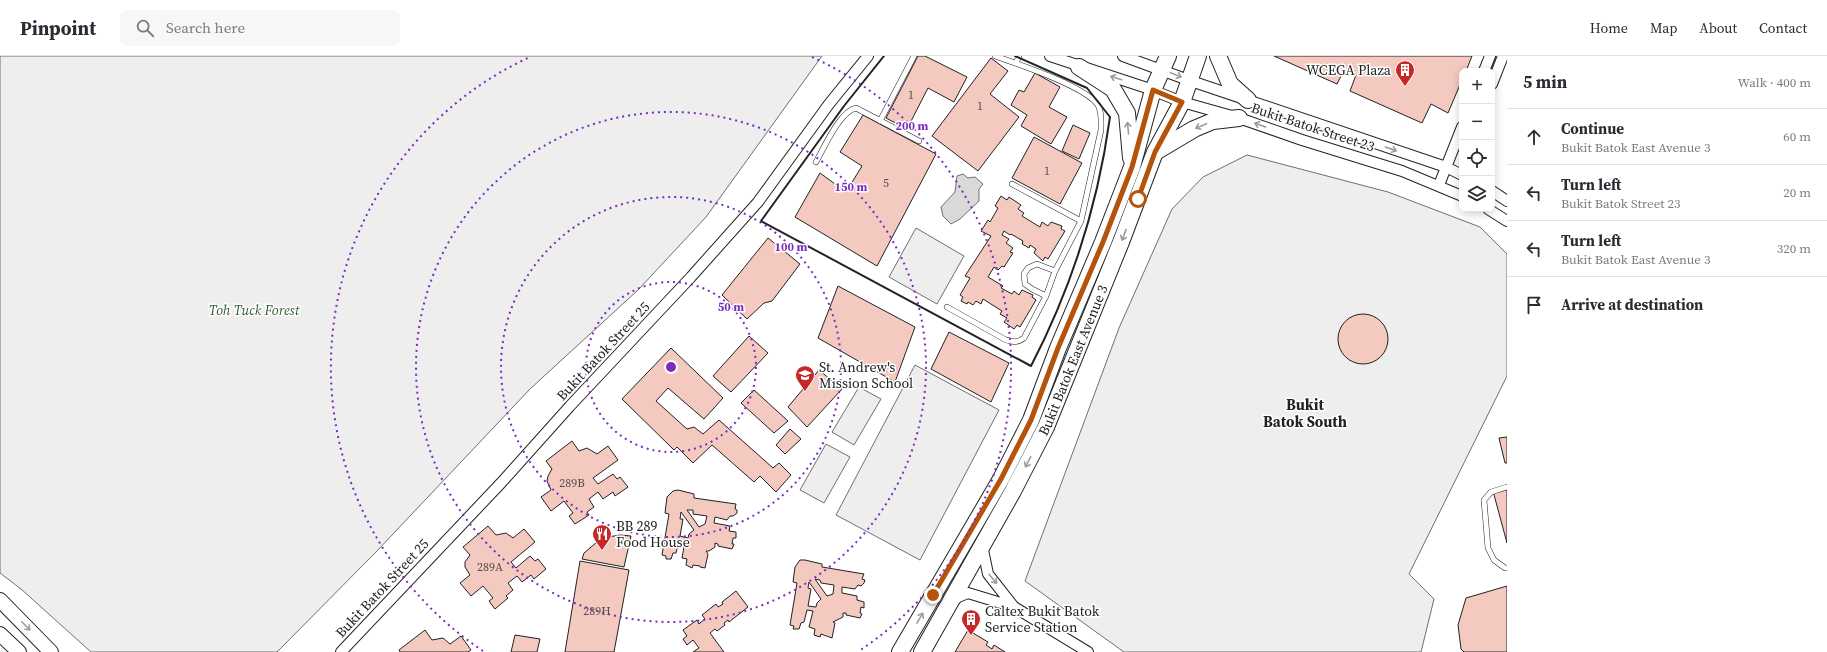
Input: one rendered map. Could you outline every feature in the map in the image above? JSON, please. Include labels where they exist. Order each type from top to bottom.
[{"type":"main road","name":"Bukit Batok East Avenue 3","points":[[922,652],[1013,491],[1046,427],[1121,242],[1155,152],[1182,102],[1191,81],[1198,56]]},
{"type":"main road","points":[[1218,56],[1230,84],[1248,100]]},
{"type":"main road","name":"Bukit Batok East Avenue 3","points":[[900,652],[1001,479],[1028,426],[1132,167],[1153,90],[1165,63]]},
{"type":"main road","points":[[1079,67],[1113,89],[1126,113],[1132,167]]},
{"type":"main road","points":[[1155,152],[1194,129],[1213,121],[1239,118]]},
{"type":"main road","points":[[0,600],[51,652]]},
{"type":"main road","points":[[0,634],[19,652]]},
{"type":"street","name":"Bukit Batok Street 25","points":[[341,652],[501,483],[570,406],[691,278],[758,202],[829,104],[868,56]]},
{"type":"street","points":[[1050,56],[1079,67],[1153,90]]},
{"type":"street","points":[[1123,56],[1165,63]]},
{"type":"street","points":[[1485,68],[1490,56]]},
{"type":"street","points":[[1495,76],[1503,56]]},
{"type":"street","name":"Bukit Batok Street 23","points":[[1165,63],[1191,81],[1459,174]]},
{"type":"street","name":"Bukit Batok Street 23","points":[[1153,90],[1182,102],[1239,118],[1302,140],[1402,171],[1459,195]]},
{"type":"street","points":[[1439,185],[1459,135]]},
{"type":"street","points":[[1495,193],[1507,201]]},
{"type":"street","points":[[1492,212],[1507,222]]},
{"type":"street","points":[[982,545],[988,574],[1014,607]]},
{"type":"street","points":[[950,604],[958,597],[968,593],[1014,607],[1088,652]]},
{"type":"lane","points":[[880,121],[914,56]]},
{"type":"lane","points":[[947,307],[1006,340],[1019,342],[1024,338],[1046,296],[1055,271],[1081,221],[1101,130],[1101,115],[1098,106],[1092,99],[1072,87],[1016,63],[995,56]]},
{"type":"lane","points":[[1016,63],[1019,56]]},
{"type":"lane","points":[[816,162],[840,120],[850,109],[856,108],[919,141]]},
{"type":"lane","points":[[1012,184],[1081,221]]},
{"type":"lane","points":[[1046,296],[1032,289],[1026,284],[1024,274],[1028,268],[1037,264],[1055,271]]},
{"type":"lane","points":[[1507,487],[1491,492],[1484,500],[1488,548],[1494,560],[1507,568]]},
{"type":"green space","name":"Toh Tuck Forest","points":[[0,56],[822,56],[706,217],[638,290],[530,389],[376,552],[277,652],[91,652],[21,589],[0,573]]},
{"type":"green space","points":[[1247,155],[1388,192],[1480,227],[1507,254],[1507,376],[1409,574],[1434,599],[1421,652],[1124,652],[1025,581],[1119,328],[1172,209],[1203,177]]},
{"type":"green space","points":[[916,228],[964,256],[937,304],[889,277]]},
{"type":"green space","points":[[915,365],[999,410],[920,560],[836,515]]},
{"type":"green space","points":[[859,387],[881,399],[854,445],[832,432]]},
{"type":"green space","points":[[826,444],[850,457],[824,503],[800,490]]},
{"type":"shaded area","points":[[963,174],[968,178],[975,177],[983,184],[979,189],[979,201],[960,219],[951,224],[943,216],[941,207],[955,192],[957,176]]},
{"type":"building","points":[[918,56],[925,56],[967,77],[954,102],[928,88],[907,129],[886,118]]},
{"type":"building","name":"WCEGA Plaza","points":[[1274,56],[1472,56],[1467,68],[1459,68],[1459,87],[1448,113],[1431,104],[1422,123],[1350,91],[1356,75],[1344,70],[1337,84]]},
{"type":"building","points":[[991,58],[1008,71],[990,94],[1019,117],[978,171],[932,136]]},
{"type":"building","points":[[1035,73],[1060,87],[1049,107],[1067,117],[1051,144],[1021,126],[1027,115],[1011,105],[1019,90],[1024,92]]},
{"type":"building","points":[[863,115],[936,154],[877,266],[795,217],[820,173],[846,192],[862,166],[840,152]]},
{"type":"building","points":[[1073,125],[1090,133],[1079,159],[1062,151]]},
{"type":"building","points":[[1034,137],[1082,163],[1060,204],[1012,178]]},
{"type":"building","points":[[1001,196],[1007,200],[1009,197],[1021,205],[1018,209],[1024,213],[1022,216],[1040,227],[1042,222],[1048,226],[1051,222],[1062,226],[1061,229],[1065,231],[1048,259],[1045,257],[1043,261],[1034,253],[1036,249],[1030,245],[1029,248],[1022,244],[1023,241],[1004,231],[1002,235],[1009,239],[1006,243],[1013,248],[1010,252],[1013,253],[1004,267],[1002,266],[998,270],[994,267],[988,277],[1003,286],[1001,288],[1012,294],[1014,291],[1019,295],[1022,290],[1033,295],[1032,297],[1036,300],[1020,327],[1017,325],[1014,329],[1004,322],[1007,318],[1000,314],[1002,311],[983,299],[981,304],[976,301],[973,305],[968,302],[967,304],[961,301],[963,297],[960,295],[970,278],[965,276],[991,236],[981,231],[988,220],[990,222],[998,208],[995,206]]},
{"type":"building","points":[[768,238],[800,264],[772,301],[764,303],[747,319],[722,295]]},
{"type":"building","points":[[838,286],[915,327],[895,382],[818,338]]},
{"type":"building","points":[[1358,314],[1368,314],[1381,321],[1388,334],[1388,344],[1381,357],[1368,364],[1358,364],[1349,360],[1342,353],[1338,344],[1338,334],[1342,325],[1349,318]]},
{"type":"building","points":[[949,332],[1009,363],[991,402],[931,369]]},
{"type":"building","points":[[749,336],[768,353],[731,392],[713,376]]},
{"type":"building","points":[[671,348],[723,398],[704,419],[668,388],[656,401],[687,429],[694,427],[703,434],[719,420],[773,468],[779,463],[791,475],[776,492],[760,476],[754,482],[712,445],[693,463],[677,447],[674,450],[622,399]]},
{"type":"building","points":[[819,370],[842,389],[807,427],[788,407]]},
{"type":"building","points":[[754,390],[788,421],[774,433],[741,403]]},
{"type":"building","points":[[790,429],[801,439],[785,454],[776,445]]},
{"type":"building","points":[[1507,437],[1507,463],[1505,463],[1499,438]]},
{"type":"building","points":[[572,441],[579,451],[587,448],[597,454],[608,446],[618,460],[593,478],[598,484],[613,474],[617,479],[620,477],[628,487],[615,496],[613,492],[603,499],[598,492],[589,499],[594,507],[587,512],[589,515],[575,524],[569,516],[573,513],[564,501],[551,511],[541,497],[551,490],[547,481],[552,469],[546,461]]},
{"type":"building","points":[[1507,488],[1507,543],[1493,491]]},
{"type":"building","points":[[678,490],[694,494],[694,498],[736,504],[735,509],[737,510],[737,513],[730,516],[727,520],[715,517],[714,523],[730,526],[729,531],[736,532],[736,538],[733,538],[732,544],[734,544],[732,549],[718,546],[718,544],[715,543],[715,547],[709,551],[706,551],[708,554],[705,568],[693,565],[692,568],[686,565],[687,559],[682,558],[685,541],[679,541],[676,553],[673,553],[671,559],[666,559],[666,556],[662,555],[669,514],[665,513],[667,497],[673,491]],"holes":[[[687,510],[693,510],[693,514],[707,516],[705,524],[699,527]],[[681,512],[694,530],[689,534],[688,538],[680,536],[683,519],[680,519]]]},
{"type":"building","points":[[488,526],[496,535],[506,533],[513,538],[524,529],[535,542],[511,562],[516,568],[530,556],[535,561],[538,559],[546,569],[534,579],[531,575],[522,582],[517,576],[508,583],[513,590],[506,596],[508,598],[495,609],[489,601],[493,598],[483,586],[471,596],[460,583],[470,575],[465,567],[465,562],[470,555],[463,547]]},
{"type":"building","points":[[620,535],[631,536],[624,567],[582,559],[584,553],[597,542],[608,537]]},
{"type":"building","points":[[800,560],[805,560],[822,564],[822,567],[864,574],[862,579],[865,580],[861,586],[858,585],[855,589],[842,587],[842,593],[857,596],[857,600],[864,602],[864,608],[861,607],[860,613],[862,614],[860,618],[843,613],[843,617],[833,622],[835,623],[832,638],[821,634],[820,637],[814,635],[815,629],[809,627],[813,611],[807,610],[804,622],[801,623],[799,629],[793,629],[794,626],[790,625],[797,583],[793,582],[795,567]],"holes":[[[815,579],[820,580],[821,583],[834,585],[833,594],[827,596]],[[809,582],[821,599],[817,603],[816,607],[808,606],[811,589],[808,588]]]},
{"type":"building","points":[[580,561],[629,570],[614,652],[565,652]]},
{"type":"building","points":[[1507,586],[1507,652],[1464,652],[1461,649],[1458,625],[1466,598]]},
{"type":"building","points":[[736,591],[748,607],[729,622],[728,620],[724,623],[725,625],[717,631],[715,629],[710,633],[724,652],[693,652],[699,648],[693,640],[687,645],[683,639],[687,636],[683,630],[697,620],[699,624],[705,619],[702,615],[716,604],[718,607],[723,604],[722,602]]},
{"type":"building","points":[[425,630],[432,640],[443,638],[450,644],[461,636],[471,650],[468,652],[400,652],[399,650]]},
{"type":"building","name":"Caltex Bukit Batok Service Station","points":[[968,630],[988,642],[986,645],[992,649],[994,645],[1005,652],[955,652]]},
{"type":"building","points":[[515,635],[540,639],[537,652],[511,652]]},
{"type":"wall","points":[[884,56],[844,106],[761,221],[1031,366],[1046,336],[1071,276],[1091,214],[1105,150],[1110,117],[1087,88],[1015,56]]},
{"type":"place","name":"WCEGA Plaza","points":[[1405,87]]},
{"type":"place","name":"St. Andrew's Mission School","points":[[805,392]]},
{"type":"place","name":"BB 289 Food House","points":[[602,551]]},
{"type":"place","name":"Caltex Bukit Batok Service Station","points":[[971,636]]},
{"type":"district","name":"Bukit Batok South","points":[[1305,414]]},
{"type":"route","points":[[933,595],[1001,479],[1031,420],[1058,348],[1103,242],[1132,167],[1153,90],[1182,102],[1178,112],[1155,152],[1138,199]]}]
